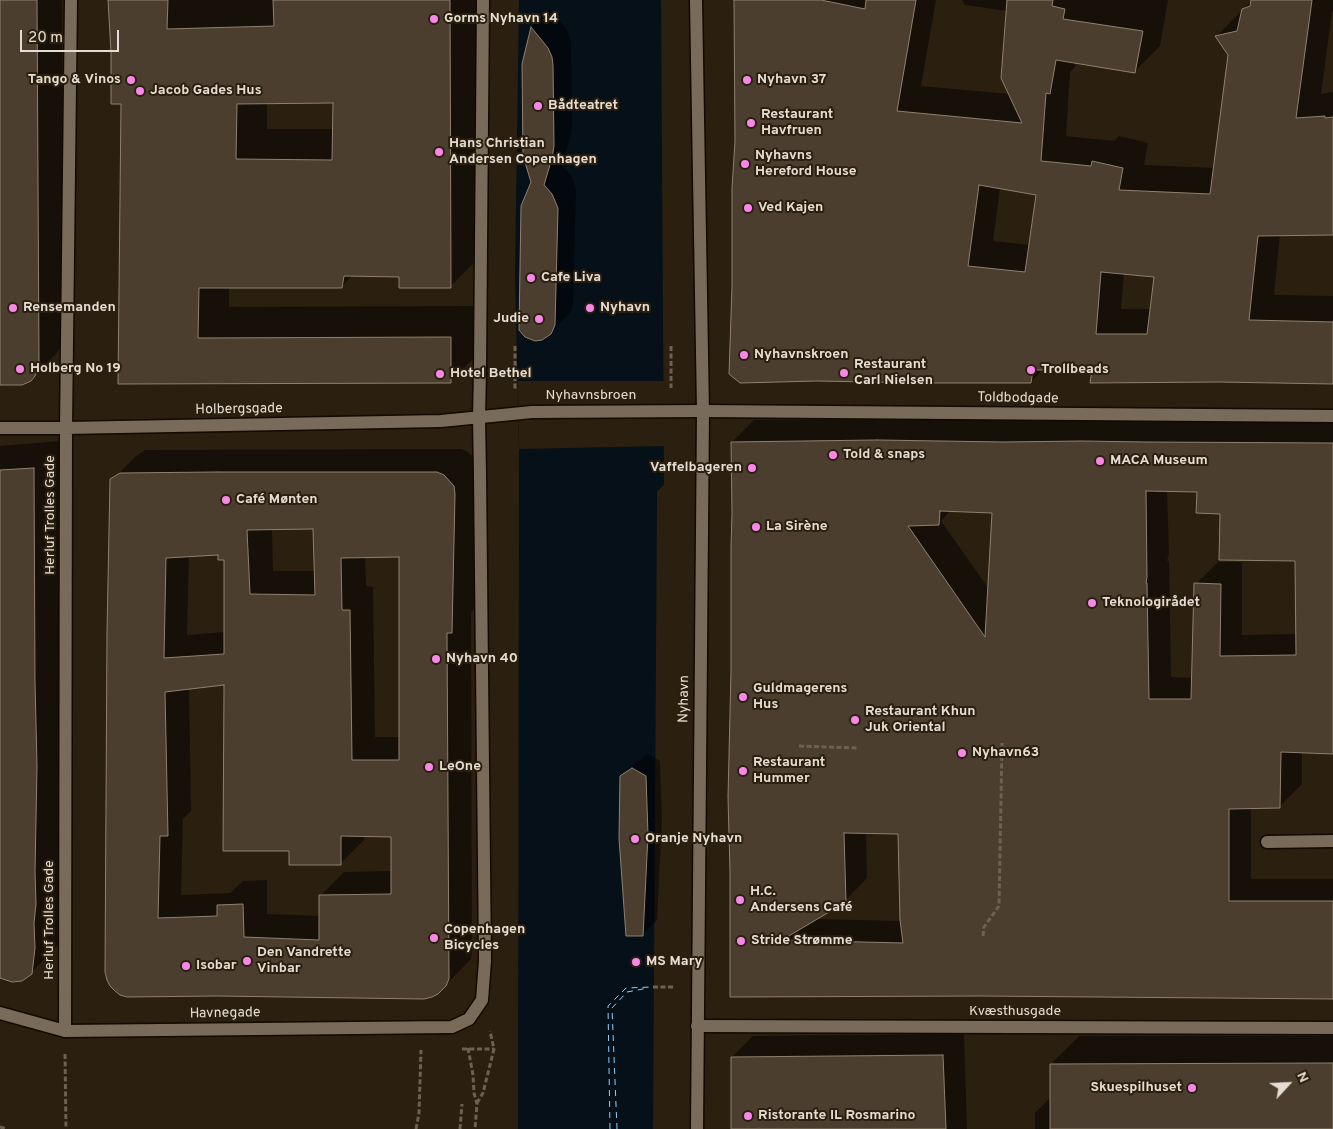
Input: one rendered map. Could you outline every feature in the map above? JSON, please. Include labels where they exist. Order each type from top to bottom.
[{"type":"street","name":"Herluf Trolles Gade","points":[[65,1031],[66,428],[71,0]]},
{"type":"street","points":[[479,418],[483,0]]},
{"type":"street","name":"Nyhavn","points":[[696,0],[703,411],[697,1129]]},
{"type":"street","name":"Nyhavnsbroen","points":[[479,418],[517,412],[703,411]]},
{"type":"street","name":"Toldbodgade","points":[[703,411],[1333,416]]},
{"type":"street","name":"Holbergsgade","points":[[0,428],[441,421],[479,418]]},
{"type":"street","name":"Havnegade","points":[[0,1013],[65,1031],[452,1027],[469,1019],[482,1000],[485,961],[479,418]]},
{"type":"street","points":[[1267,842],[1333,842]]},
{"type":"street","name":"Kvæsthusgade","points":[[697,1026],[1333,1028]]},
{"type":"path","points":[[515,346],[517,412]]},
{"type":"path","points":[[668,411],[670,346]]},
{"type":"path","points":[[983,936],[984,927],[999,906],[1002,743]]},
{"type":"path","points":[[799,746],[859,748]]},
{"type":"path","points":[[416,1129],[420,1113],[421,1027]]},
{"type":"path","points":[[65,1031],[66,1129]]},
{"type":"path","points":[[475,1129],[477,1104],[468,1049],[494,1049],[483,1093],[477,1104]]},
{"type":"path","points":[[460,1129],[462,1104]]},
{"type":"path","points":[[0,1127],[7,1129]]},
{"type":"shaded area","points":[[519,0],[661,0],[664,485],[657,491],[653,1129],[518,1129],[519,449],[515,274]]},
{"type":"pier","points":[[518,381],[664,381],[664,446],[519,449]]},
{"type":"building","points":[[0,0],[37,0],[39,363],[35,376],[31,381],[22,385],[0,385]]},
{"type":"building","points":[[108,0],[168,0],[167,29],[274,26],[273,0],[450,0],[451,288],[399,288],[399,277],[344,276],[342,288],[199,288],[198,338],[451,337],[451,383],[118,384],[121,104],[111,104]],"holes":[[[333,103],[332,160],[236,159],[237,104]]]},
{"type":"building","points":[[734,0],[821,0],[865,9],[866,0],[916,0],[897,111],[1022,123],[1001,78],[1007,0],[1053,0],[1052,6],[1065,9],[1063,19],[1143,31],[1135,73],[1056,60],[1050,94],[1046,93],[1041,161],[1091,166],[1092,161],[1123,168],[1119,190],[1210,194],[1228,55],[1215,36],[1237,31],[1242,9],[1250,6],[1251,0],[1312,0],[1296,118],[1333,117],[1333,235],[1258,236],[1249,320],[1333,322],[1333,384],[1219,382],[1090,383],[1092,370],[1033,370],[1031,383],[817,381],[740,383],[729,374],[732,287],[732,188],[735,141]],"holes":[[[979,185],[1036,195],[1025,272],[968,266]],[[1101,272],[1154,277],[1147,334],[1096,334]]]},
{"type":"building","points":[[531,27],[548,48],[552,57],[554,146],[544,185],[552,194],[558,208],[555,325],[551,334],[542,340],[535,341],[525,337],[519,330],[521,206],[531,182],[523,156],[522,64]]},
{"type":"building","points":[[877,440],[1333,443],[1333,754],[1281,752],[1280,808],[1229,809],[1229,901],[1333,901],[1333,999],[980,996],[730,997],[728,797],[731,671],[731,442]],"holes":[[[1146,491],[1197,492],[1196,513],[1220,514],[1219,560],[1295,561],[1296,655],[1220,656],[1221,584],[1194,583],[1191,699],[1149,699]],[[940,511],[992,513],[985,637],[908,526],[939,525]],[[844,833],[898,834],[900,920],[903,943],[782,940],[846,902]]]},
{"type":"building","points":[[34,468],[37,766],[35,948],[32,974],[22,981],[12,982],[0,978],[0,470]]},
{"type":"building","points":[[437,472],[444,475],[454,486],[452,633],[447,633],[449,979],[446,986],[438,994],[424,999],[216,996],[127,997],[120,995],[110,986],[105,972],[107,632],[110,479],[120,473]],"holes":[[[313,529],[315,595],[250,594],[247,530]],[[218,555],[218,560],[224,560],[224,654],[164,658],[166,558]],[[399,557],[399,760],[352,760],[350,610],[342,610],[341,558]],[[224,685],[223,851],[289,851],[289,865],[341,865],[341,836],[391,837],[391,894],[319,895],[319,940],[244,937],[243,904],[217,905],[217,916],[158,918],[160,836],[168,836],[165,692]]]},
{"type":"building","points":[[632,768],[646,776],[648,835],[643,936],[626,936],[619,838],[620,776]]},
{"type":"building","points":[[943,1055],[946,1129],[731,1129],[731,1057]]},
{"type":"building","name":"Skuespilhuset","points":[[1333,1063],[1333,1129],[1050,1129],[1050,1064]]},
{"type":"ferry route","points":[[610,1129],[608,1006],[626,988],[653,987]]},
{"type":"ferry route","points":[[617,1129],[612,1008],[627,992],[648,988]]},
{"type":"place","name":"Gorms Nyhavn 14","points":[[434,19]]},
{"type":"place","name":"Tango & Vinos","points":[[131,80]]},
{"type":"place","name":"Nyhavn 37","points":[[747,80]]},
{"type":"place","name":"Jacob Gades Hus","points":[[140,91]]},
{"type":"place","name":"Bådteatret","points":[[538,106]]},
{"type":"place","name":"Restaurant Havfruen","points":[[751,123]]},
{"type":"place","name":"Hans Christian Andersen Copenhagen","points":[[439,152]]},
{"type":"place","name":"Nyhavns Hereford House","points":[[745,164]]},
{"type":"place","name":"Ved Kajen","points":[[748,208]]},
{"type":"place","name":"Cafe Liva","points":[[531,278]]},
{"type":"place","name":"Rensemanden","points":[[13,308]]},
{"type":"place","name":"Nyhavn","points":[[590,308]]},
{"type":"place","name":"Judie","points":[[539,319]]},
{"type":"place","name":"Nyhavnskroen","points":[[744,355]]},
{"type":"place","name":"Holberg No 19","points":[[20,369]]},
{"type":"place","name":"Trollbeads","points":[[1031,370]]},
{"type":"place","name":"Restaurant Carl Nielsen","points":[[844,373]]},
{"type":"place","name":"Hotel Bethel","points":[[440,374]]},
{"type":"place","name":"Told & snaps","points":[[833,455]]},
{"type":"place","name":"MACA Museum","points":[[1100,461]]},
{"type":"place","name":"Vaffelbageren","points":[[752,468]]},
{"type":"place","name":"Café Mønten","points":[[226,500]]},
{"type":"place","name":"La Sirène","points":[[756,527]]},
{"type":"place","name":"Teknologirådet","points":[[1092,603]]},
{"type":"place","name":"Nyhavn 40","points":[[436,659]]},
{"type":"place","name":"Guldmagerens Hus","points":[[743,697]]},
{"type":"place","name":"Restaurant Khun Juk Oriental","points":[[855,720]]},
{"type":"place","name":"Nyhavn63","points":[[962,753]]},
{"type":"place","name":"LeOne","points":[[429,767]]},
{"type":"place","name":"Restaurant Hummer","points":[[743,771]]},
{"type":"place","name":"Oranje Nyhavn","points":[[635,839]]},
{"type":"place","name":"H.C. Andersens Café","points":[[740,900]]},
{"type":"place","name":"Copenhagen Bicycles","points":[[434,938]]},
{"type":"place","name":"Stride Strømme","points":[[741,941]]},
{"type":"place","name":"Den Vandrette Vinbar","points":[[247,961]]},
{"type":"place","name":"MS Mary","points":[[636,962]]},
{"type":"place","name":"Isobar","points":[[186,966]]},
{"type":"place","name":"Skuespilhuset","points":[[1192,1088]]},
{"type":"place","name":"Ristorante IL Rosmarino","points":[[748,1116]]}]
